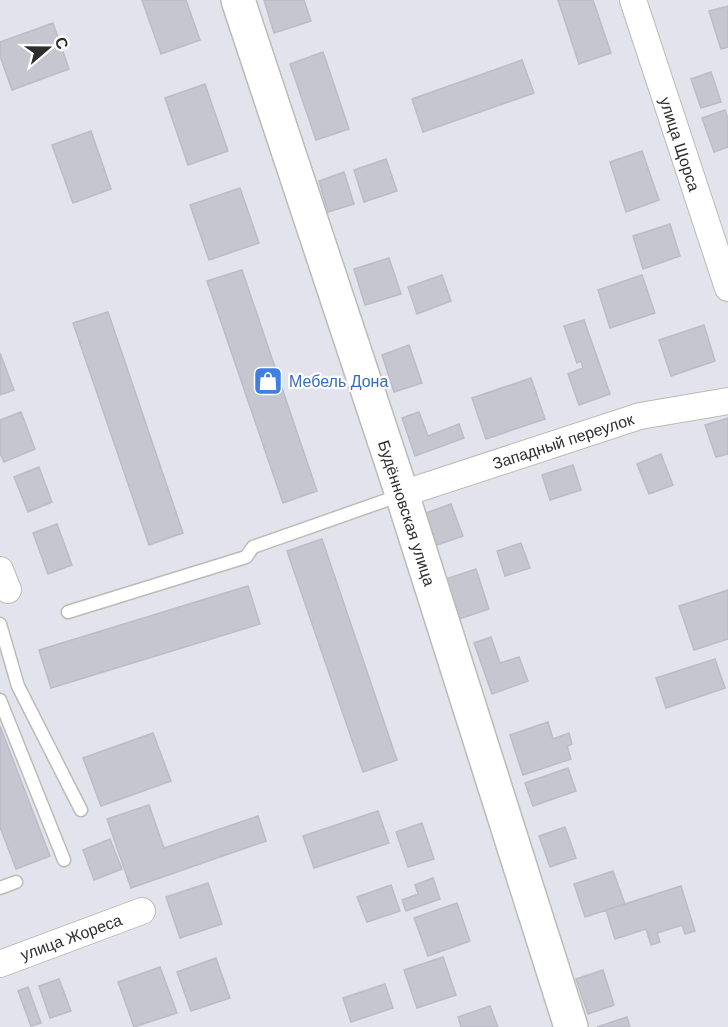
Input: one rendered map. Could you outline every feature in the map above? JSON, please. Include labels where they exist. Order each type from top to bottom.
[{"type":"street","name":"Будённовская улица","points":[[238,0],[402,494],[571,1027]]},
{"type":"street","name":"улица Щорса","points":[[633,0],[728,288]]},
{"type":"street","name":"Западный переулок","points":[[402,494],[640,416],[728,401]]},
{"type":"street","name":"улица Жореса","points":[[1,961],[142,911]]},
{"type":"lane","points":[[68,612],[246,557],[254,547],[402,494]]},
{"type":"lane","points":[[0,624],[18,686],[81,810]]},
{"type":"lane","points":[[0,700],[64,860]]},
{"type":"lane","points":[[0,888],[16,882]]},
{"type":"building","points":[[142,0],[186,0],[200,40],[161,54]]},
{"type":"building","points":[[264,0],[304,0],[311,21],[274,33]]},
{"type":"building","points":[[558,0],[593,0],[611,53],[579,64]]},
{"type":"building","points":[[728,6],[728,47],[721,49],[709,11]]},
{"type":"building","points":[[53,23],[69,69],[12,90],[0,56],[0,42]]},
{"type":"building","points":[[323,52],[349,129],[316,140],[290,64]]},
{"type":"building","points":[[522,60],[534,93],[423,132],[412,99]]},
{"type":"building","points":[[711,72],[721,102],[701,108],[691,79]]},
{"type":"building","points":[[205,84],[228,151],[188,165],[165,98]]},
{"type":"building","points":[[725,110],[728,119],[728,147],[714,152],[702,118]]},
{"type":"building","points":[[91,131],[111,189],[73,203],[52,145]]},
{"type":"building","points":[[642,151],[659,200],[626,212],[610,162]]},
{"type":"building","points":[[386,159],[397,191],[364,202],[354,170]]},
{"type":"building","points":[[344,172],[354,204],[328,212],[319,181]]},
{"type":"building","points":[[240,188],[259,243],[209,260],[190,205]]},
{"type":"building","points":[[670,224],[680,256],[643,269],[633,236]]},
{"type":"building","points":[[389,258],[401,294],[365,305],[354,269]]},
{"type":"building","points":[[242,270],[317,491],[283,503],[207,281]]},
{"type":"building","points":[[442,275],[451,301],[417,314],[408,287]]},
{"type":"building","points":[[642,275],[655,313],[610,328],[598,290]]},
{"type":"building","points":[[108,312],[183,533],[149,545],[73,323]]},
{"type":"building","points":[[584,320],[610,394],[579,405],[568,374],[583,368],[581,361],[577,363],[564,326]]},
{"type":"building","points":[[704,325],[715,361],[671,376],[659,340]]},
{"type":"building","points":[[409,345],[422,383],[394,392],[382,355]]},
{"type":"building","points":[[0,353],[14,390],[0,395]]},
{"type":"building","points":[[531,378],[545,419],[486,439],[472,398]]},
{"type":"building","points":[[21,412],[35,449],[4,462],[0,453],[0,420]]},
{"type":"building","points":[[419,412],[428,436],[459,424],[464,438],[415,456],[402,418]]},
{"type":"building","points":[[728,418],[728,454],[716,457],[705,425]]},
{"type":"building","points":[[661,454],[673,485],[649,494],[637,464]]},
{"type":"building","points":[[573,465],[581,490],[550,500],[542,475]]},
{"type":"building","points":[[39,467],[52,502],[28,512],[14,477]]},
{"type":"building","points":[[451,504],[463,536],[437,545],[426,513]]},
{"type":"building","points":[[57,524],[72,565],[48,574],[33,533]]},
{"type":"building","points":[[322,539],[397,760],[363,772],[287,551]]},
{"type":"building","points":[[521,543],[530,568],[505,576],[497,551]]},
{"type":"building","points":[[476,569],[489,609],[459,619],[446,579]]},
{"type":"building","points":[[248,586],[260,624],[51,688],[39,650]]},
{"type":"building","points":[[728,590],[728,639],[694,650],[679,606]]},
{"type":"building","points":[[491,637],[500,663],[519,657],[528,681],[492,694],[474,643]]},
{"type":"building","points":[[715,659],[725,688],[666,708],[656,678]]},
{"type":"building","points":[[548,722],[553,739],[569,733],[572,744],[567,746],[571,759],[523,775],[510,735]]},
{"type":"building","points":[[0,726],[50,856],[16,869],[0,827]]},
{"type":"building","points":[[153,733],[171,781],[101,806],[83,758]]},
{"type":"building","points":[[568,768],[576,791],[533,806],[525,783]]},
{"type":"building","points":[[149,805],[164,848],[258,816],[266,841],[131,888],[107,819]]},
{"type":"building","points":[[378,811],[389,843],[314,868],[303,836]]},
{"type":"building","points":[[422,823],[434,859],[408,867],[396,832]]},
{"type":"building","points":[[565,827],[576,858],[550,867],[539,836]]},
{"type":"building","points":[[110,839],[122,869],[94,880],[83,850]]},
{"type":"building","points":[[613,871],[625,904],[585,917],[574,884]]},
{"type":"building","points":[[433,878],[440,899],[406,911],[402,900],[418,894],[415,885]]},
{"type":"building","points":[[208,883],[222,924],[180,938],[166,897]]},
{"type":"building","points":[[391,885],[400,911],[367,922],[357,897]]},
{"type":"building","points":[[681,886],[695,931],[685,934],[682,925],[657,933],[660,942],[651,945],[646,929],[615,939],[606,910]]},
{"type":"building","points":[[457,903],[470,941],[428,956],[414,918]]},
{"type":"building","points":[[443,957],[456,995],[417,1008],[404,970]]},
{"type":"building","points":[[216,958],[230,998],[191,1011],[177,972]]},
{"type":"building","points":[[160,967],[177,1013],[134,1027],[118,982]]},
{"type":"building","points":[[603,970],[614,1005],[588,1014],[576,979]]},
{"type":"building","points":[[59,979],[71,1011],[50,1018],[39,986]]},
{"type":"building","points":[[385,984],[393,1008],[351,1022],[343,998]]},
{"type":"building","points":[[28,987],[41,1023],[31,1026],[18,991]]},
{"type":"building","points":[[490,1006],[498,1027],[461,1027],[458,1017]]},
{"type":"building","points":[[627,1017],[630,1027],[597,1027]]},
{"type":"place","name":"Мебель Дона","points":[[268,381]]}]
